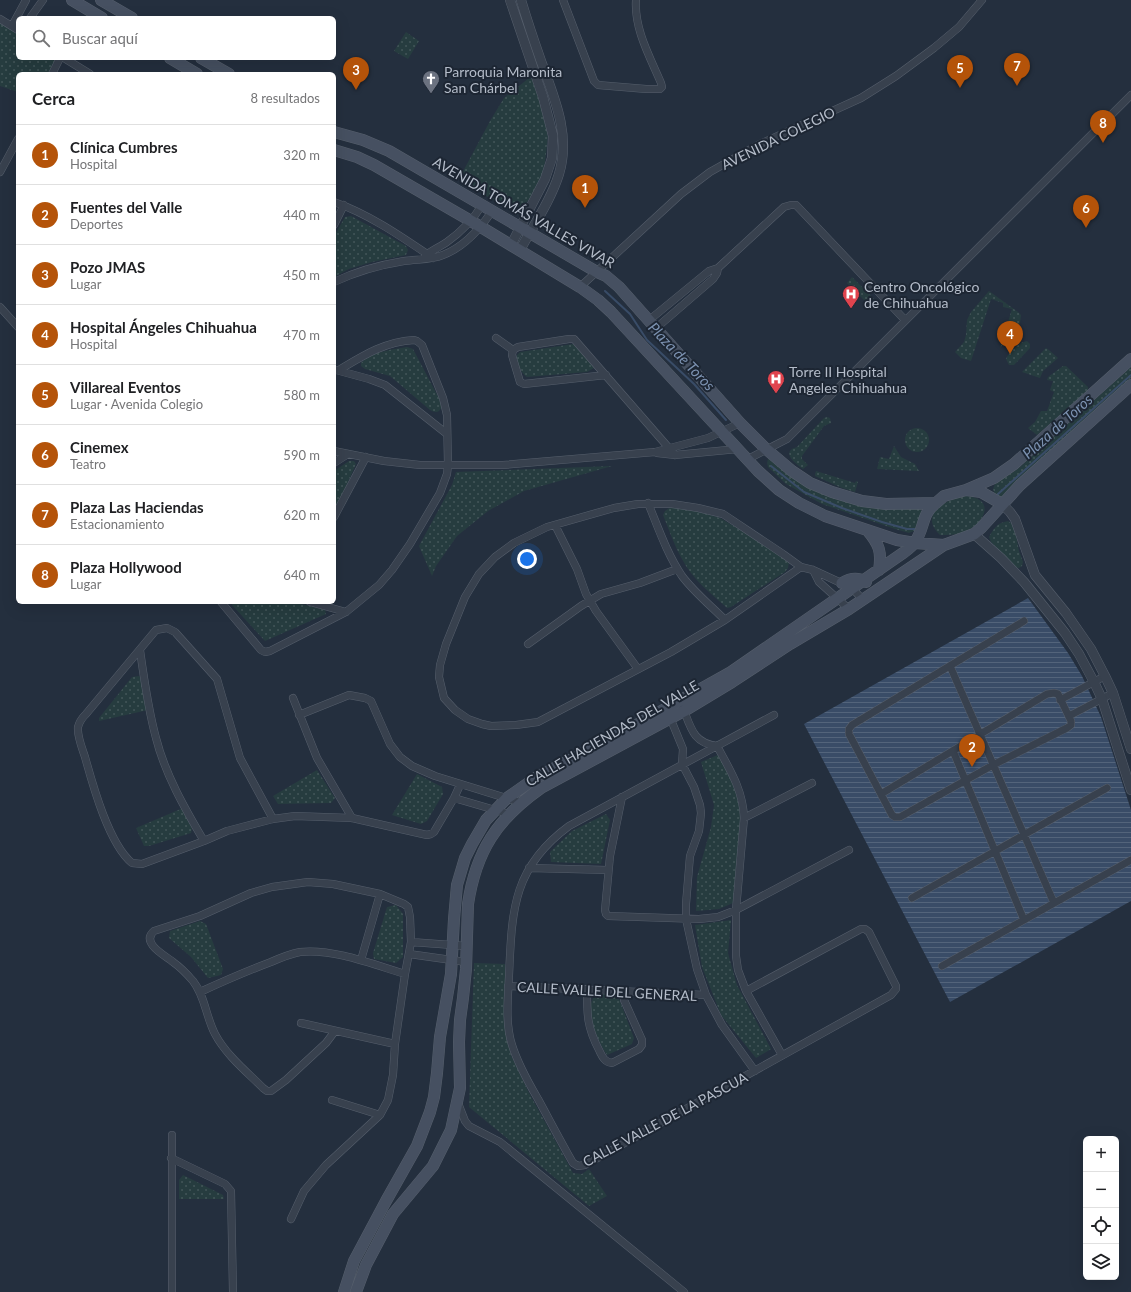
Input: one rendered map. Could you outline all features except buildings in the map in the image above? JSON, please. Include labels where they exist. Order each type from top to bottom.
[{"type":"main road","points":[[72,0],[99,16]]},
{"type":"main road","points":[[101,0],[129,16]]},
{"type":"main road","points":[[173,60],[194,72]]},
{"type":"main road","points":[[204,60],[226,72]]},
{"type":"main road","name":"AVENIDA TOMÁS VALLES VIVAR","points":[[336,133],[363,140],[389,151],[606,276],[616,284],[766,450],[805,480],[849,498],[886,504],[936,503],[951,494],[966,490],[994,478],[1014,464],[1131,359]]},
{"type":"main road","points":[[336,151],[357,157],[374,165],[471,221],[580,287],[612,312],[722,432],[779,490],[799,503],[825,516],[897,540],[944,545],[974,534],[1020,485],[1131,385]]},
{"type":"main road","points":[[966,490],[981,492],[1002,504]]},
{"type":"main road","points":[[915,543],[926,512],[936,503]]},
{"type":"main road","points":[[868,531],[879,546],[881,554],[879,570]]},
{"type":"main road","name":"CALLE HACIENDAS DEL VALLE","points":[[682,706],[738,667],[834,595],[847,586],[864,580],[915,543]]},
{"type":"main road","name":"CALLE HACIENDAS DEL VALLE","points":[[356,1292],[366,1265],[393,1214],[433,1166],[446,1143],[451,1130],[460,1088],[460,1020],[466,962],[468,904],[474,871],[491,836],[509,814],[541,788],[849,609],[944,545]]},
{"type":"main road","points":[[864,580],[877,591]]},
{"type":"main road","name":"CALLE HACIENDAS DEL VALLE","points":[[344,1292],[354,1261],[386,1200],[418,1146],[430,1112],[438,1073],[440,1037],[451,974],[457,885],[461,869],[472,844],[486,820],[507,798],[537,777],[622,733],[668,714]]},
{"type":"street","points":[[21,16],[28,0],[41,2],[31,16]]},
{"type":"street","points":[[510,0],[551,125],[553,147],[551,163],[545,180],[525,230],[516,248]]},
{"type":"street","points":[[521,0],[559,115],[562,137],[561,164],[556,182],[525,230]]},
{"type":"street","points":[[563,0],[594,82],[598,85],[646,90],[660,89],[662,87],[661,83],[636,19],[636,0]]},
{"type":"street","name":"AVENIDA COLEGIO","points":[[580,287],[681,194],[710,172],[758,145],[861,98],[896,76],[934,48],[959,27],[982,0]]},
{"type":"street","points":[[0,19],[15,28]]},
{"type":"street","points":[[53,72],[59,60]]},
{"type":"street","points":[[67,60],[87,72]]},
{"type":"street","points":[[748,459],[787,439],[1131,95]]},
{"type":"street","points":[[0,172],[16,143]]},
{"type":"street","points":[[336,203],[344,205],[380,224],[427,257]]},
{"type":"street","points":[[336,221],[344,205]]},
{"type":"street","points":[[427,257],[454,237],[471,221],[482,205]]},
{"type":"street","points":[[652,325],[709,271],[718,268],[784,207],[791,205],[796,206],[905,320]]},
{"type":"street","points":[[336,281],[372,267],[444,255],[461,245],[481,227],[492,211]]},
{"type":"street","points":[[454,237],[461,245]]},
{"type":"street","points":[[652,325],[713,280],[718,268]]},
{"type":"street","points":[[0,307],[16,325]]},
{"type":"street","points":[[496,338],[513,350]]},
{"type":"street","points":[[513,350],[518,347],[572,339],[576,341],[675,455]]},
{"type":"street","points":[[223,604],[261,650],[265,652],[270,651],[346,612],[379,585],[392,570],[410,544],[440,493],[447,474],[448,465],[447,415],[443,398],[422,344],[411,340],[385,345],[336,370]]},
{"type":"street","points":[[513,350],[512,354],[520,382],[524,384],[606,375]]},
{"type":"street","points":[[336,370],[385,385],[447,434]]},
{"type":"street","points":[[336,451],[401,463],[503,465],[655,452],[701,440],[740,423]]},
{"type":"street","points":[[701,440],[704,452]]},
{"type":"street","points":[[655,452],[675,455],[738,449]]},
{"type":"street","points":[[336,462],[348,454]]},
{"type":"street","points":[[336,512],[366,457]]},
{"type":"street","points":[[648,503],[677,569],[687,582],[725,620]]},
{"type":"street","points":[[801,568],[725,620],[671,652],[547,718],[529,724],[491,726],[468,719],[454,710],[444,698],[439,678],[440,665],[446,644],[465,597],[486,565],[514,543],[530,535],[555,525],[614,508],[648,503],[685,505],[723,514],[783,554],[801,568],[813,570],[847,586],[863,600]]},
{"type":"street","points":[[1002,504],[1015,519],[1034,575],[1066,613],[1091,649],[1113,693],[1131,749]]},
{"type":"street","points":[[555,525],[596,611],[638,669]]},
{"type":"street","points":[[974,534],[1001,558],[1024,582],[1065,633],[1079,654],[1102,699],[1131,790]]},
{"type":"street","points":[[528,644],[590,600],[601,594],[640,583],[677,569]]},
{"type":"street","points":[[813,570],[819,582],[849,609]]},
{"type":"street","points":[[1024,582],[1034,575]]},
{"type":"street","points":[[317,604],[346,612]]},
{"type":"street","points":[[881,794],[1047,694],[1054,692],[1058,694],[1069,716],[1071,725],[993,765],[900,817],[895,817],[892,815],[849,734],[849,729],[852,725],[1024,621]]},
{"type":"street","points":[[273,819],[240,758],[217,679],[175,632],[167,628],[156,630],[86,714],[78,726],[80,740],[96,796],[117,842],[126,858],[132,863],[142,864],[227,831],[273,819],[295,816],[352,818],[427,835],[434,832],[460,785]]},
{"type":"street","points":[[140,650],[147,697],[156,739],[168,772],[204,841]]},
{"type":"street","points":[[950,666],[1054,904]]},
{"type":"street","points":[[1060,700],[1105,676]]},
{"type":"street","points":[[1069,716],[1113,693]]},
{"type":"street","points":[[299,715],[348,695],[365,698],[371,702],[390,744],[400,757],[412,766],[460,785],[522,803]]},
{"type":"street","points":[[293,698],[317,758],[352,818]]},
{"type":"street","points":[[682,706],[693,732],[700,741],[706,745],[716,746],[741,794],[744,805],[744,818],[736,910],[736,956],[738,970],[746,991],[782,1055]]},
{"type":"street","points":[[668,714],[683,749],[682,764],[694,787],[701,813],[699,831],[690,856],[686,919],[696,969],[706,996],[722,1025],[755,1071],[894,992],[896,989],[895,983],[869,932],[865,929],[861,929],[746,991]]},
{"type":"street","name":"CALLE VALLE DE LA PASCUA","points":[[755,1071],[585,1165],[578,1166],[573,1163],[517,1058],[511,1043],[509,1032],[508,986],[513,912],[518,894],[529,868],[548,842],[576,822],[774,715]]},
{"type":"street","points":[[953,751],[1024,920]]},
{"type":"street","points":[[744,818],[812,783]]},
{"type":"street","points":[[912,898],[1107,788]]},
{"type":"street","points":[[622,797],[608,870],[605,910],[608,916],[708,919],[736,910],[849,850]]},
{"type":"street","points":[[454,798],[509,814]]},
{"type":"street","points":[[942,966],[1131,860]]},
{"type":"street","points":[[529,868],[608,870]]},
{"type":"street","points":[[291,1218],[304,1191],[326,1165],[380,1114],[388,1100],[393,1075],[395,1044],[411,942],[408,907],[380,894],[333,884],[308,882],[272,887],[251,893],[200,916],[154,931],[151,934],[151,944],[155,949],[173,961],[193,981],[200,992],[210,1023],[221,1044],[267,1091],[271,1091],[286,1080],[326,1043],[335,1030]]},
{"type":"street","points":[[360,960],[380,894]]},
{"type":"street","points":[[411,942],[466,946]]},
{"type":"street","points":[[200,992],[251,969],[300,952],[327,954],[360,960],[405,974]]},
{"type":"street","points":[[409,954],[466,962]]},
{"type":"street","name":"CALLE VALLE DEL GENERAL","points":[[508,986],[706,996]]},
{"type":"street","points":[[587,989],[588,1022],[591,1035],[604,1060],[608,1063],[612,1063],[639,1049],[642,1045],[642,1040],[624,1000],[625,991]]},
{"type":"street","points":[[301,1023],[395,1044]]},
{"type":"street","points":[[332,1100],[380,1114]]},
{"type":"street","points":[[458,1103],[465,1121],[469,1126],[500,1142],[684,1292]]},
{"type":"street","points":[[172,1135],[172,1292]]},
{"type":"street","points":[[171,1158],[225,1184],[231,1191],[233,1292]]},
{"type":"green space","points":[[0,23],[16,32],[16,60],[54,60],[54,63],[50,72],[16,72],[16,91],[0,86]]},
{"type":"green space","points":[[406,32],[419,41],[408,59],[394,51]]},
{"type":"green space","points":[[529,78],[535,81],[543,108],[548,137],[544,170],[536,190],[517,215],[459,179],[504,98]]},
{"type":"green space","points":[[351,216],[406,246],[408,250],[406,255],[372,262],[349,269],[336,276],[336,233],[345,217]]},
{"type":"green space","points":[[852,277],[874,299],[868,304],[847,283]]},
{"type":"green space","points":[[989,291],[1021,315],[1020,323],[1000,348],[1012,309],[1003,307],[1003,303],[991,299],[971,361],[961,358],[955,352],[964,342],[967,320],[971,312]]},
{"type":"green space","points":[[1027,341],[1030,344],[1030,348],[1014,365],[1009,365],[1006,359],[1009,353],[1018,345]]},
{"type":"green space","points":[[573,344],[594,364],[594,368],[587,372],[527,377],[519,367],[517,355],[520,352]]},
{"type":"green space","points":[[407,347],[413,349],[442,404],[441,409],[438,412],[430,410],[390,376],[365,369],[361,366],[361,363],[377,353]]},
{"type":"green space","points":[[1046,348],[1058,358],[1043,371],[1040,378],[1022,372]]},
{"type":"green space","points":[[1063,366],[1066,366],[1088,387],[1088,390],[1037,435],[1028,428],[1035,422],[1041,411],[1047,411],[1054,392],[1050,390],[1053,381],[1047,380],[1048,377]]},
{"type":"green space","points":[[1131,367],[1131,378],[1043,457],[1003,498],[998,498],[995,495],[993,489],[995,484],[1019,468]]},
{"type":"green space","points":[[824,418],[830,418],[831,423],[824,426],[802,456],[802,459],[808,465],[803,469],[791,458],[789,455],[790,452],[792,449],[797,447]]},
{"type":"green space","points":[[917,428],[926,431],[929,440],[926,449],[917,452],[908,449],[905,440],[908,431]]},
{"type":"green space","points":[[894,446],[901,457],[915,464],[919,471],[877,469],[880,457],[889,459]]},
{"type":"green space","points":[[772,458],[808,484],[919,508],[923,513],[916,530],[909,533],[822,504],[786,484],[768,467],[768,459]]},
{"type":"green space","points":[[349,461],[354,461],[356,464],[336,509],[336,470]]},
{"type":"green space","points":[[612,466],[524,491],[488,511],[457,536],[436,566],[432,576],[419,546],[452,485],[456,472]]},
{"type":"green space","points":[[816,471],[855,483],[856,481],[858,482],[855,492],[815,476]]},
{"type":"green space","points":[[965,496],[975,498],[982,502],[984,513],[981,519],[969,530],[954,535],[940,535],[934,527],[932,520],[933,514],[943,504],[950,500]]},
{"type":"green space","points":[[672,506],[687,508],[720,518],[768,546],[789,562],[788,568],[785,572],[731,607],[727,608],[699,582],[682,560],[663,515],[665,511]]},
{"type":"green space","points":[[1008,521],[1014,525],[1019,551],[1023,562],[1022,566],[1019,568],[1015,567],[991,542],[989,537],[996,526]]},
{"type":"green space","points":[[302,604],[325,610],[326,614],[265,641],[232,605]]},
{"type":"green space","points":[[139,676],[143,681],[148,710],[99,721],[99,718],[132,677]]},
{"type":"green space","points":[[720,754],[739,792],[742,815],[733,903],[719,909],[696,911],[697,877],[711,827],[714,805],[701,762]]},
{"type":"green space","points":[[317,770],[335,798],[331,803],[278,804],[273,796]]},
{"type":"green space","points":[[417,774],[442,787],[443,794],[427,821],[421,824],[392,815]]},
{"type":"green space","points":[[183,808],[192,829],[191,833],[149,846],[144,846],[136,828]]},
{"type":"green space","points":[[606,814],[610,820],[601,864],[551,862],[550,852],[572,831]]},
{"type":"green space","points":[[396,905],[403,914],[403,957],[396,963],[374,959],[373,953],[387,907]]},
{"type":"green space","points":[[731,920],[728,953],[737,985],[771,1049],[756,1058],[721,1015],[702,967],[695,925]]},
{"type":"green space","points":[[200,921],[206,924],[223,969],[221,975],[208,978],[191,957],[169,938],[170,931]]},
{"type":"green space","points":[[474,963],[505,964],[506,1025],[511,1055],[528,1091],[573,1173],[582,1174],[589,1169],[607,1196],[589,1206],[469,1107]]},
{"type":"green space","points":[[596,994],[610,994],[618,996],[634,1038],[632,1044],[607,1055],[596,1034],[591,1016],[592,1000]]},
{"type":"green space","points":[[183,1175],[223,1195],[224,1199],[179,1199],[179,1180]]},
{"type":"water","points":[[1028,598],[1068,653],[1082,676],[1101,717],[1131,810],[1131,901],[950,1002],[804,724]]},
{"type":"waterway","name":"Plaza de Toros","points":[[605,291],[630,314],[647,340],[694,384],[726,420]]},
{"type":"waterway","name":"Plaza de Toros","points":[[998,494],[1131,375]]},
{"type":"waterway","name":"Plaza de Toros","points":[[771,466],[804,492],[842,508],[882,522],[907,529],[915,529]]},
{"type":"place","name":"Plaza Las Haciendas","points":[[1017,86]]},
{"type":"place","name":"Villareal Eventos","points":[[960,88]]},
{"type":"place","name":"Pozo JMAS","points":[[356,90]]},
{"type":"place","name":"Parroquia Maronita San Chárbel","points":[[431,94]]},
{"type":"place","name":"Plaza Hollywood","points":[[1103,143]]},
{"type":"place","name":"Clínica Cumbres","points":[[585,208]]},
{"type":"place","name":"Cinemex","points":[[1086,228]]},
{"type":"place","name":"Centro Oncológico de Chihuahua","points":[[851,309]]},
{"type":"place","name":"Hospital Ángeles Chihuahua","points":[[1010,354]]},
{"type":"place","name":"Torre II Hospital Angeles Chihuahua","points":[[776,394]]},
{"type":"place","name":"Fuentes del Valle","points":[[972,767]]}]
